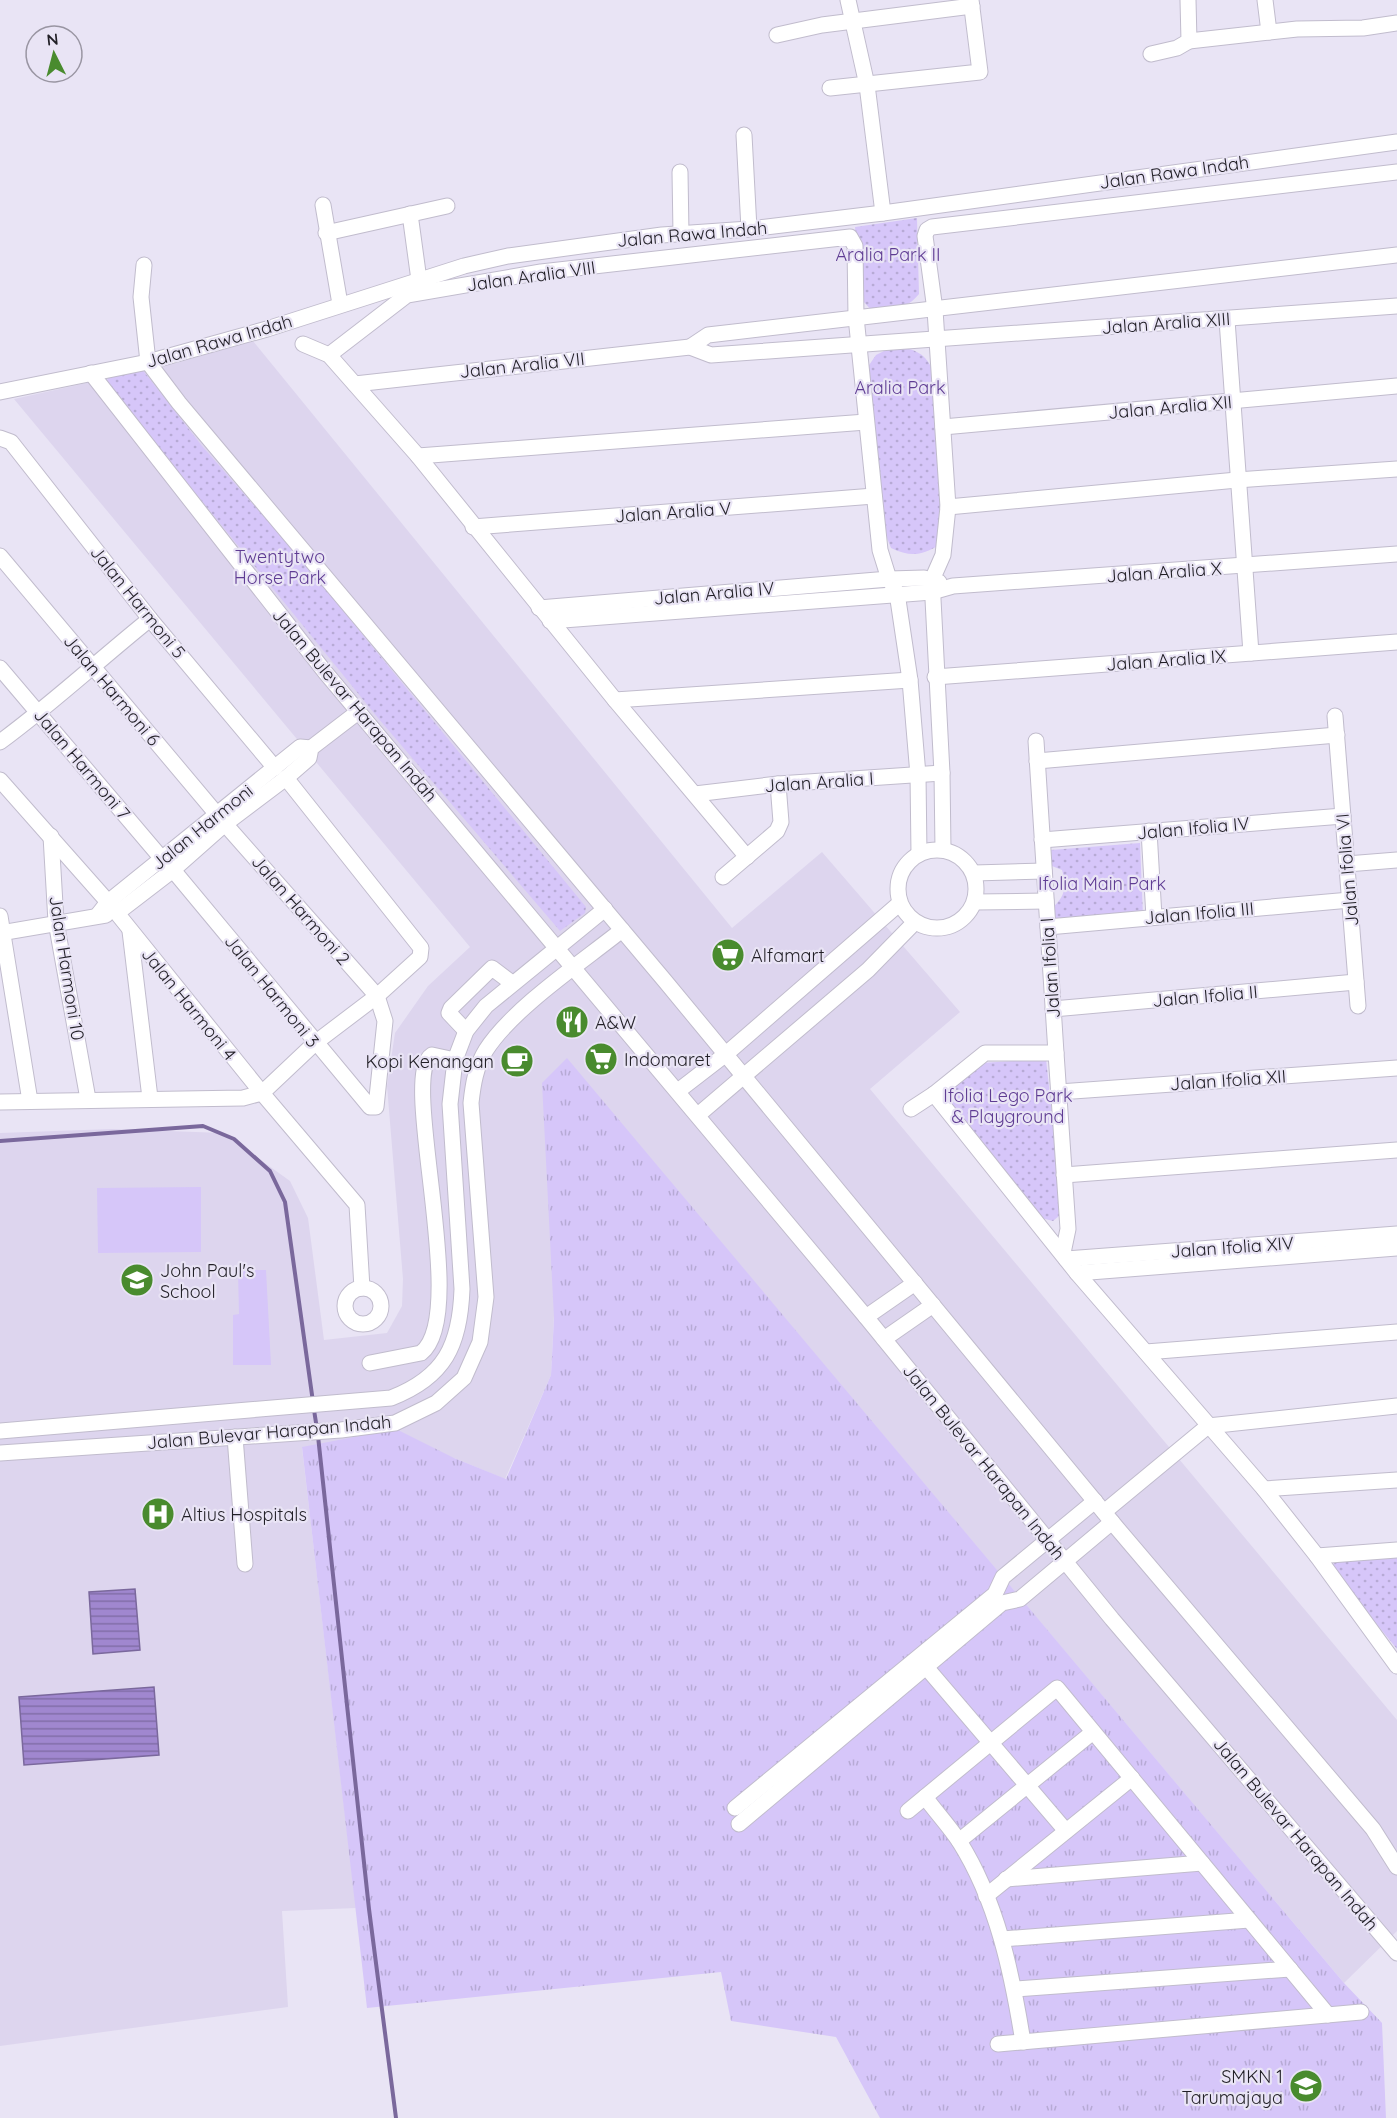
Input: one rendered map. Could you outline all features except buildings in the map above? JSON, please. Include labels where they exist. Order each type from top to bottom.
[{"type":"street","points":[[848,0],[867,85],[883,213]]},
{"type":"street","points":[[1188,0],[1189,40]]},
{"type":"street","points":[[1264,0],[1269,32]]},
{"type":"street","points":[[777,34],[822,25],[853,23],[972,3],[980,72],[830,88]]},
{"type":"street","points":[[1151,54],[1176,48],[1189,40],[1269,32],[1363,28],[1397,23]]},
{"type":"street","points":[[744,135],[749,229]]},
{"type":"street","name":"Jalan Rawa Indah","points":[[0,392],[148,362],[419,280],[508,256],[681,234],[749,229],[883,213],[1397,142]]},
{"type":"street","points":[[680,172],[681,234]]},
{"type":"street","points":[[943,850],[942,773],[935,677],[932,586],[943,555],[948,507],[935,310],[925,236],[927,230],[932,227],[1397,172]]},
{"type":"street","points":[[323,205],[340,304]]},
{"type":"street","points":[[326,233],[447,206]]},
{"type":"street","points":[[410,214],[419,280]]},
{"type":"street","name":"Jalan Aralia VIII","points":[[329,355],[407,295],[541,272],[850,237],[855,246],[858,343],[880,550],[889,579],[897,593]]},
{"type":"street","name":"Jalan Aralia VII","points":[[690,347],[708,335],[1397,255]]},
{"type":"street","points":[[144,265],[141,297],[148,362],[179,403],[726,1054],[1104,1512],[1373,1828],[1397,1867]]},
{"type":"street","name":"Jalan Aralia XIII","points":[[858,343],[1227,320],[1397,306]]},
{"type":"street","points":[[1227,320],[1251,653]]},
{"type":"street","name":"Jalan Aralia VII","points":[[355,384],[690,347],[711,355],[858,343]]},
{"type":"street","points":[[303,344],[329,355],[418,456],[539,608],[747,857]]},
{"type":"street","name":"Jalan Bulevar Harapan Indah","points":[[92,373],[358,712],[698,1115],[1065,1561],[1397,1953]]},
{"type":"street","name":"Jalan Aralia XII","points":[[943,427],[1397,386]]},
{"type":"street","points":[[418,456],[866,422]]},
{"type":"street","name":"Jalan Harmoni 5","points":[[0,438],[11,442],[150,619],[280,773],[422,949],[420,957],[377,996]]},
{"type":"street","points":[[948,507],[1237,480],[1397,469]]},
{"type":"street","name":"Jalan Aralia V","points":[[473,527],[874,496]]},
{"type":"street","name":"Jalan Aralia X","points":[[932,586],[1245,567],[1397,554]]},
{"type":"street","name":"Jalan Harmoni 6","points":[[0,556],[221,818]]},
{"type":"street","name":"Jalan Aralia IV","points":[[539,608],[889,579],[932,586]]},
{"type":"street","points":[[550,621],[897,593],[932,586]]},
{"type":"street","points":[[897,593],[910,680],[918,775],[919,854]]},
{"type":"street","points":[[0,742],[39,713],[91,666],[150,619]]},
{"type":"street","name":"Jalan Aralia IX","points":[[935,677],[1397,642]]},
{"type":"street","name":"Jalan Harmoni 7","points":[[0,668],[168,865]]},
{"type":"street","points":[[615,700],[910,680]]},
{"type":"street","name":"Jalan Harmoni","points":[[56,922],[97,916],[113,908],[168,865],[221,818],[280,773],[300,747],[311,748],[358,712]]},
{"type":"street","name":"Jalan Ifolia VI","points":[[1335,716],[1358,1006]]},
{"type":"street","points":[[1037,761],[1337,735]]},
{"type":"street","name":"Jalan Ifolia I","points":[[1036,741],[1068,1229],[1065,1256]]},
{"type":"street","name":"Jalan Aralia I","points":[[695,794],[778,784],[942,773]]},
{"type":"street","name":"Jalan Harmoni 4","points":[[0,780],[113,908],[262,1093],[357,1205],[362,1288]]},
{"type":"street","points":[[723,877],[777,831],[781,822],[778,784]]},
{"type":"street","name":"Jalan Ifolia IV","points":[[1042,840],[1343,816]]},
{"type":"street","name":"Jalan Harmoni 2","points":[[221,818],[377,996]]},
{"type":"street","points":[[1149,831],[1154,917]]},
{"type":"street","name":"Jalan Harmoni 10","points":[[51,836],[56,922],[88,1099]]},
{"type":"street","points":[[943,850],[956,854],[974,873],[977,887],[975,902],[968,915],[957,924],[943,929],[928,928],[915,922],[900,903],[897,889],[900,875],[908,863],[919,854],[943,850]]},
{"type":"street","points":[[1347,864],[1397,860]]},
{"type":"street","name":"Jalan Harmoni 3","points":[[168,865],[369,1107],[374,1108],[377,1105],[385,1022],[377,996]]},
{"type":"street","points":[[974,873],[1044,871]]},
{"type":"street","name":"Jalan Ifolia III","points":[[1048,927],[1350,900]]},
{"type":"street","points":[[975,902],[1046,901]]},
{"type":"street","points":[[678,1091],[726,1054],[900,903]]},
{"type":"street","name":"Jalan Bulevar Harapan Indah","points":[[0,1431],[391,1398],[408,1391],[441,1366],[454,1343],[461,1318],[462,1289],[450,1104],[455,1060],[465,1031],[486,1006],[512,983],[605,909]]},
{"type":"street","points":[[0,916],[30,1101]]},
{"type":"street","points":[[2,933],[56,922]]},
{"type":"street","points":[[698,1115],[868,970],[915,922]]},
{"type":"street","name":"Jalan Bulevar Harapan Indah","points":[[0,1453],[341,1430],[395,1423],[418,1414],[436,1403],[464,1378],[480,1342],[486,1297],[471,1103],[474,1078],[485,1051],[504,1026],[622,930]]},
{"type":"street","points":[[130,931],[150,1098]]},
{"type":"street","points":[[465,1031],[452,1018],[449,1013],[451,1008],[492,968],[512,983]]},
{"type":"street","name":"Jalan Ifolia II","points":[[1053,1009],[1356,982]]},
{"type":"street","points":[[0,1102],[243,1098],[262,1093],[315,1043],[377,996]]},
{"type":"street","points":[[911,1109],[934,1094],[985,1053],[1056,1053]]},
{"type":"street","points":[[370,1363],[412,1356],[425,1350],[437,1325],[440,1291],[423,1104],[427,1058],[432,1055],[455,1060]]},
{"type":"street","name":"Jalan Ifolia XII","points":[[1059,1092],[1397,1068]]},
{"type":"street","points":[[934,1094],[1077,1273],[1264,1489],[1317,1556],[1397,1666]]},
{"type":"street","points":[[423,1104],[450,1104]]},
{"type":"street","points":[[1064,1175],[1397,1150]]},
{"type":"street","name":"Jalan Ifolia XIV","points":[[1065,1256],[1397,1234]]},
{"type":"street","name":"Jalan Ifolia XIV","points":[[1077,1273],[1397,1248]]},
{"type":"street","points":[[866,1317],[915,1282]]},
{"type":"street","points":[[440,1291],[462,1289]]},
{"type":"street","points":[[884,1339],[933,1305]]},
{"type":"street","points":[[1146,1352],[1397,1332]]},
{"type":"street","points":[[425,1350],[441,1366]]},
{"type":"street","points":[[998,1599],[1020,1599],[1065,1561],[1104,1512],[1208,1426],[1397,1406]]},
{"type":"street","points":[[155,1419],[157,1442]]},
{"type":"street","points":[[235,1437],[245,1564]]},
{"type":"street","points":[[1264,1489],[1397,1480]]},
{"type":"street","points":[[735,1808],[922,1662],[998,1599],[1003,1577],[1048,1540],[1104,1512]]},
{"type":"street","points":[[1317,1556],[1397,1550]]},
{"type":"street","points":[[922,1662],[1066,1831]]},
{"type":"street","points":[[739,1824],[922,1662]]},
{"type":"street","points":[[908,1812],[1057,1688],[1328,2015]]},
{"type":"street","points":[[959,1841],[1094,1732]]},
{"type":"street","points":[[986,1896],[1132,1778]]},
{"type":"street","points":[[925,1797],[959,1841],[986,1896],[1002,1939],[1015,1989],[1023,2042]]},
{"type":"street","points":[[1006,1879],[1202,1863]]},
{"type":"street","points":[[1002,1939],[1249,1920]]},
{"type":"street","points":[[1015,1989],[1290,1969]]},
{"type":"street","points":[[998,2044],[1361,2012]]},
{"type":"shaded area","points":[[253,341],[732,928],[822,852],[960,1012],[870,1089],[1397,1720],[1397,1931],[1344,1983],[567,1059],[551,1375],[505,1479],[454,1458],[302,1448],[356,1908],[282,1911],[288,2007],[0,2046],[0,1133],[112,1129],[223,1133],[290,1181],[308,1218],[324,1340],[387,1333],[402,1306],[403,1279],[387,1086],[395,1033],[428,986],[470,947],[14,399],[173,364]]},
{"type":"shaded area","points":[[135,1589],[140,1650],[93,1654],[89,1592]]},
{"type":"shaded area","points":[[154,1687],[159,1755],[24,1765],[19,1697]]},
{"type":"green space","name":"Aralia Park II","points":[[917,218],[919,294],[904,306],[873,312],[863,301],[855,227]]},
{"type":"green space","name":"Aralia Park","points":[[894,346],[917,352],[925,358],[932,369],[946,520],[939,545],[915,554],[891,548],[885,533],[865,371],[876,355]]},
{"type":"green space","name":"Twentytwo Horse Park","points":[[141,368],[202,446],[293,550],[586,907],[585,913],[560,931],[378,718],[106,383],[109,376]]},
{"type":"green space","name":"Ifolia Main Park","points":[[1140,843],[1143,916],[1053,924],[1052,908],[1062,896],[1064,882],[1062,870],[1052,866],[1051,850]]},
{"type":"green space","points":[[567,1058],[1344,1983],[1382,2023],[1386,2118],[880,2118],[836,2037],[731,2021],[721,1972],[367,2008],[302,1447],[396,1429],[454,1458],[506,1479],[551,1375],[554,1318],[542,1083]]},
{"type":"green space","name":"Ifolia Lego Park & Playground","points":[[1046,1059],[1057,1160],[1059,1216],[1053,1221],[1041,1218],[942,1093],[981,1063]]},
{"type":"green space","points":[[201,1187],[201,1252],[98,1253],[97,1188]]},
{"type":"green space","points":[[238,1270],[266,1270],[271,1365],[233,1365],[233,1315],[239,1314]]},
{"type":"green space","points":[[1397,1556],[1397,1649],[1333,1571],[1333,1564],[1340,1560]]},
{"type":"waterway","points":[[0,1141],[203,1126],[234,1139],[270,1171],[285,1202],[313,1402]]},
{"type":"waterway","points":[[314,1410],[317,1429]]},
{"type":"waterway","points":[[318,1436],[369,1909],[396,2118]]},
{"type":"place","name":"Alfamart","points":[[728,955]]},
{"type":"place","name":"A&W","points":[[572,1022]]},
{"type":"place","name":"Indomaret","points":[[601,1059]]},
{"type":"place","name":"Kopi Kenangan","points":[[517,1061]]},
{"type":"place","name":"John Paul's School","points":[[137,1280]]},
{"type":"place","name":"Altius Hospitals","points":[[158,1514]]},
{"type":"place","name":"SMKN 1 Tarumajaya","points":[[1306,2086]]}]
